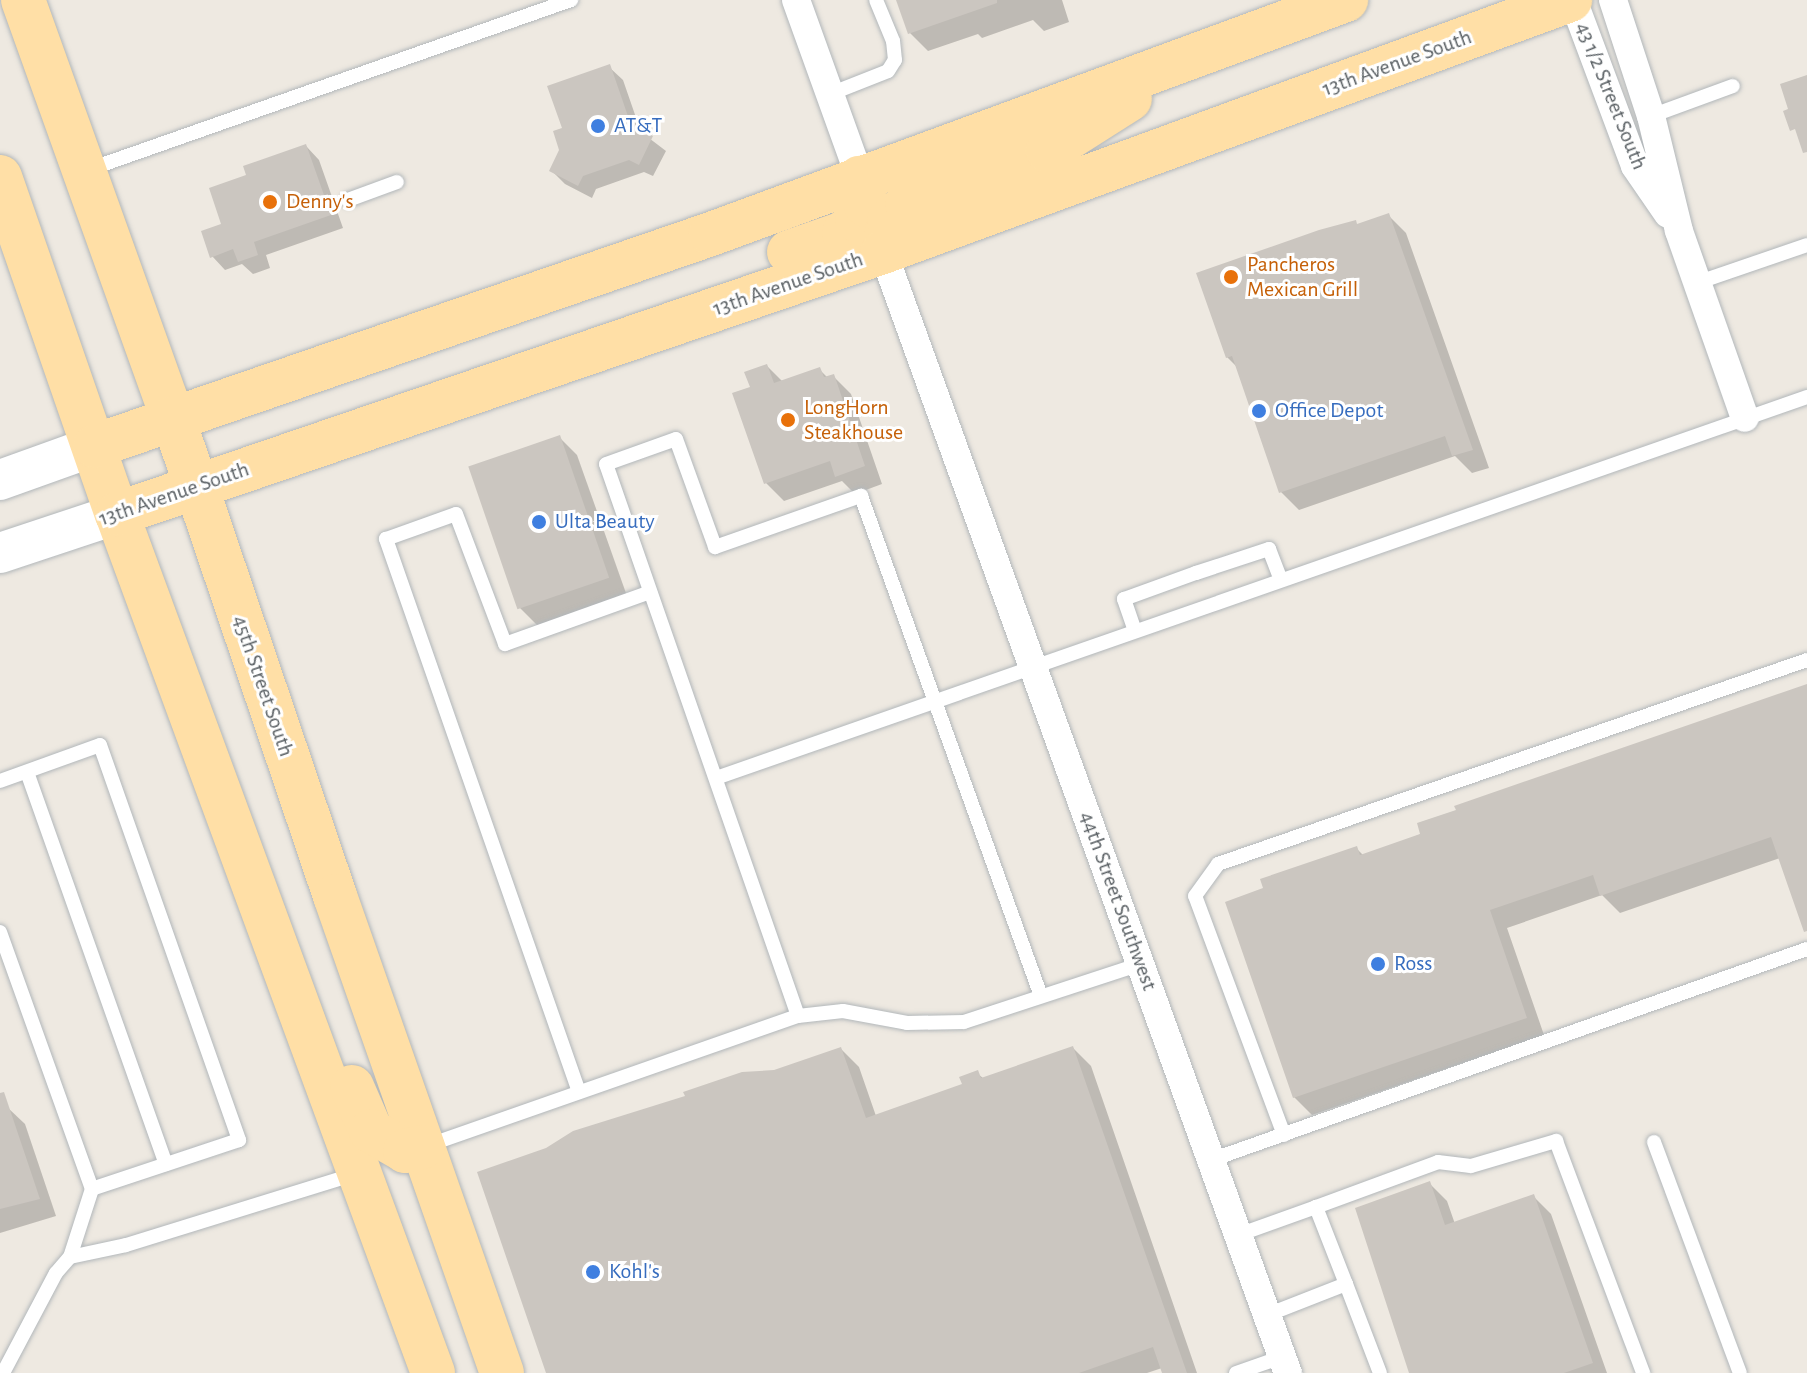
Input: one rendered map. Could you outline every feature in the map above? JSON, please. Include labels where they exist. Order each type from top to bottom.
[{"type":"main road","name":"45th Street South","points":[[23,0],[82,172],[173,418],[502,1373]]},
{"type":"main road","points":[[0,480],[711,234],[1346,0]]},
{"type":"main road","name":"13th Avenue South","points":[[0,553],[883,252],[1572,0]]},
{"type":"main road","points":[[0,10],[42,102],[82,172]]},
{"type":"main road","points":[[883,252],[889,221],[907,204],[1048,151],[1200,55]]},
{"type":"main road","points":[[546,366],[676,292],[844,233],[866,205],[860,178]]},
{"type":"main road","points":[[4,202],[433,1373]]},
{"type":"main road","points":[[231,820],[297,941],[371,1131],[405,1151],[423,1147]]},
{"type":"main road","points":[[360,1173],[379,1169],[402,1181],[418,1200],[477,1373]]},
{"type":"street","points":[[796,0],[860,178]]},
{"type":"street","name":"43 1/2 Street South","points":[[1572,0],[1635,166],[1679,231]]},
{"type":"street","name":"43 1/2 Street South","points":[[1613,0],[1651,116],[1679,231],[1745,418]]},
{"type":"street","name":"44th Street Southwest","points":[[883,252],[1285,1365]]},
{"type":"lane","points":[[82,172],[571,0]]},
{"type":"lane","points":[[830,94],[888,71],[895,60],[893,41],[876,0]]},
{"type":"lane","points":[[1651,116],[1733,86]]},
{"type":"lane","points":[[348,200],[397,182]]},
{"type":"lane","points":[[1696,283],[1807,245]]},
{"type":"lane","points":[[716,778],[1807,397]]},
{"type":"lane","points":[[798,1016],[606,464],[676,439],[715,547],[861,496],[1041,996]]},
{"type":"lane","points":[[579,1092],[386,539],[456,514],[505,644],[650,592]]},
{"type":"lane","points":[[1135,631],[1124,599],[1182,578],[1269,549],[1281,580]]},
{"type":"lane","points":[[1284,1135],[1195,896],[1218,864],[1807,660]]},
{"type":"lane","points":[[0,781],[100,745],[239,1140],[92,1189]]},
{"type":"lane","points":[[27,772],[166,1164]]},
{"type":"lane","points":[[0,932],[92,1189],[70,1257],[56,1273],[3,1373]]},
{"type":"lane","points":[[1211,1160],[1807,949]]},
{"type":"lane","points":[[423,1147],[798,1016],[843,1011],[907,1023],[944,1025],[964,1022],[1140,964]]},
{"type":"lane","points":[[1238,1235],[1438,1162],[1471,1166],[1556,1141],[1643,1373]]},
{"type":"lane","points":[[1654,1142],[1740,1373]]},
{"type":"lane","points":[[70,1257],[126,1245],[360,1173]]},
{"type":"lane","points":[[1316,1207],[1380,1373]]},
{"type":"lane","points":[[1267,1315],[1346,1284]]},
{"type":"lane","points":[[1236,1373],[1285,1365]]},
{"type":"building","points":[[896,0],[997,0],[997,3],[908,34]]},
{"type":"building","name":"AT&T","points":[[610,64],[631,125],[653,136],[639,165],[629,160],[583,176],[578,186],[549,171],[559,150],[553,131],[562,128],[547,86]]},
{"type":"building","points":[[1807,75],[1807,152],[1803,153],[1795,129],[1790,131],[1783,111],[1788,109],[1780,84]]},
{"type":"building","name":"Denny's","points":[[306,144],[331,215],[254,242],[258,255],[238,262],[233,249],[210,258],[201,231],[221,224],[209,188],[246,175],[243,166]]},
{"type":"building","points":[[1389,213],[1473,450],[1452,456],[1445,436],[1279,493],[1232,356],[1226,358],[1196,273],[1319,230],[1356,220],[1357,224]]},
{"type":"building","name":"LongHorn Steakhouse","points":[[767,364],[774,383],[820,367],[824,377],[834,374],[865,466],[835,477],[830,461],[764,484],[732,393],[750,387],[744,372]]},
{"type":"building","name":"Ulta Beauty","points":[[560,435],[609,578],[517,609],[468,467]]},
{"type":"building","points":[[1807,684],[1807,931],[1804,932],[1771,837],[1600,896],[1593,875],[1490,910],[1527,1018],[1293,1098],[1225,902],[1263,888],[1260,879],[1357,846],[1360,855],[1420,834],[1417,823],[1456,810],[1454,806]]},
{"type":"building","points":[[1073,1046],[1187,1373],[1162,1373],[1153,1347],[1079,1373],[546,1373],[477,1172],[546,1148],[573,1131],[685,1096],[683,1092],[742,1072],[774,1070],[841,1047],[866,1118],[962,1084],[959,1077],[978,1070],[981,1078]]},
{"type":"building","points":[[4,1092],[40,1199],[0,1209],[0,1093]]},
{"type":"building","points":[[1430,1181],[1445,1225],[1534,1194],[1593,1363],[1564,1373],[1409,1373],[1355,1208]]},
{"type":"place","name":"AT&T","points":[[598,126]]},
{"type":"place","name":"Denny's","points":[[270,202]]},
{"type":"place","name":"Pancheros Mexican Grill","points":[[1231,277]]},
{"type":"place","name":"Office Depot","points":[[1259,411]]},
{"type":"place","name":"LongHorn Steakhouse","points":[[788,420]]},
{"type":"place","name":"Ulta Beauty","points":[[539,522]]},
{"type":"place","name":"Ross","points":[[1378,964]]},
{"type":"place","name":"Kohl's","points":[[593,1272]]}]
